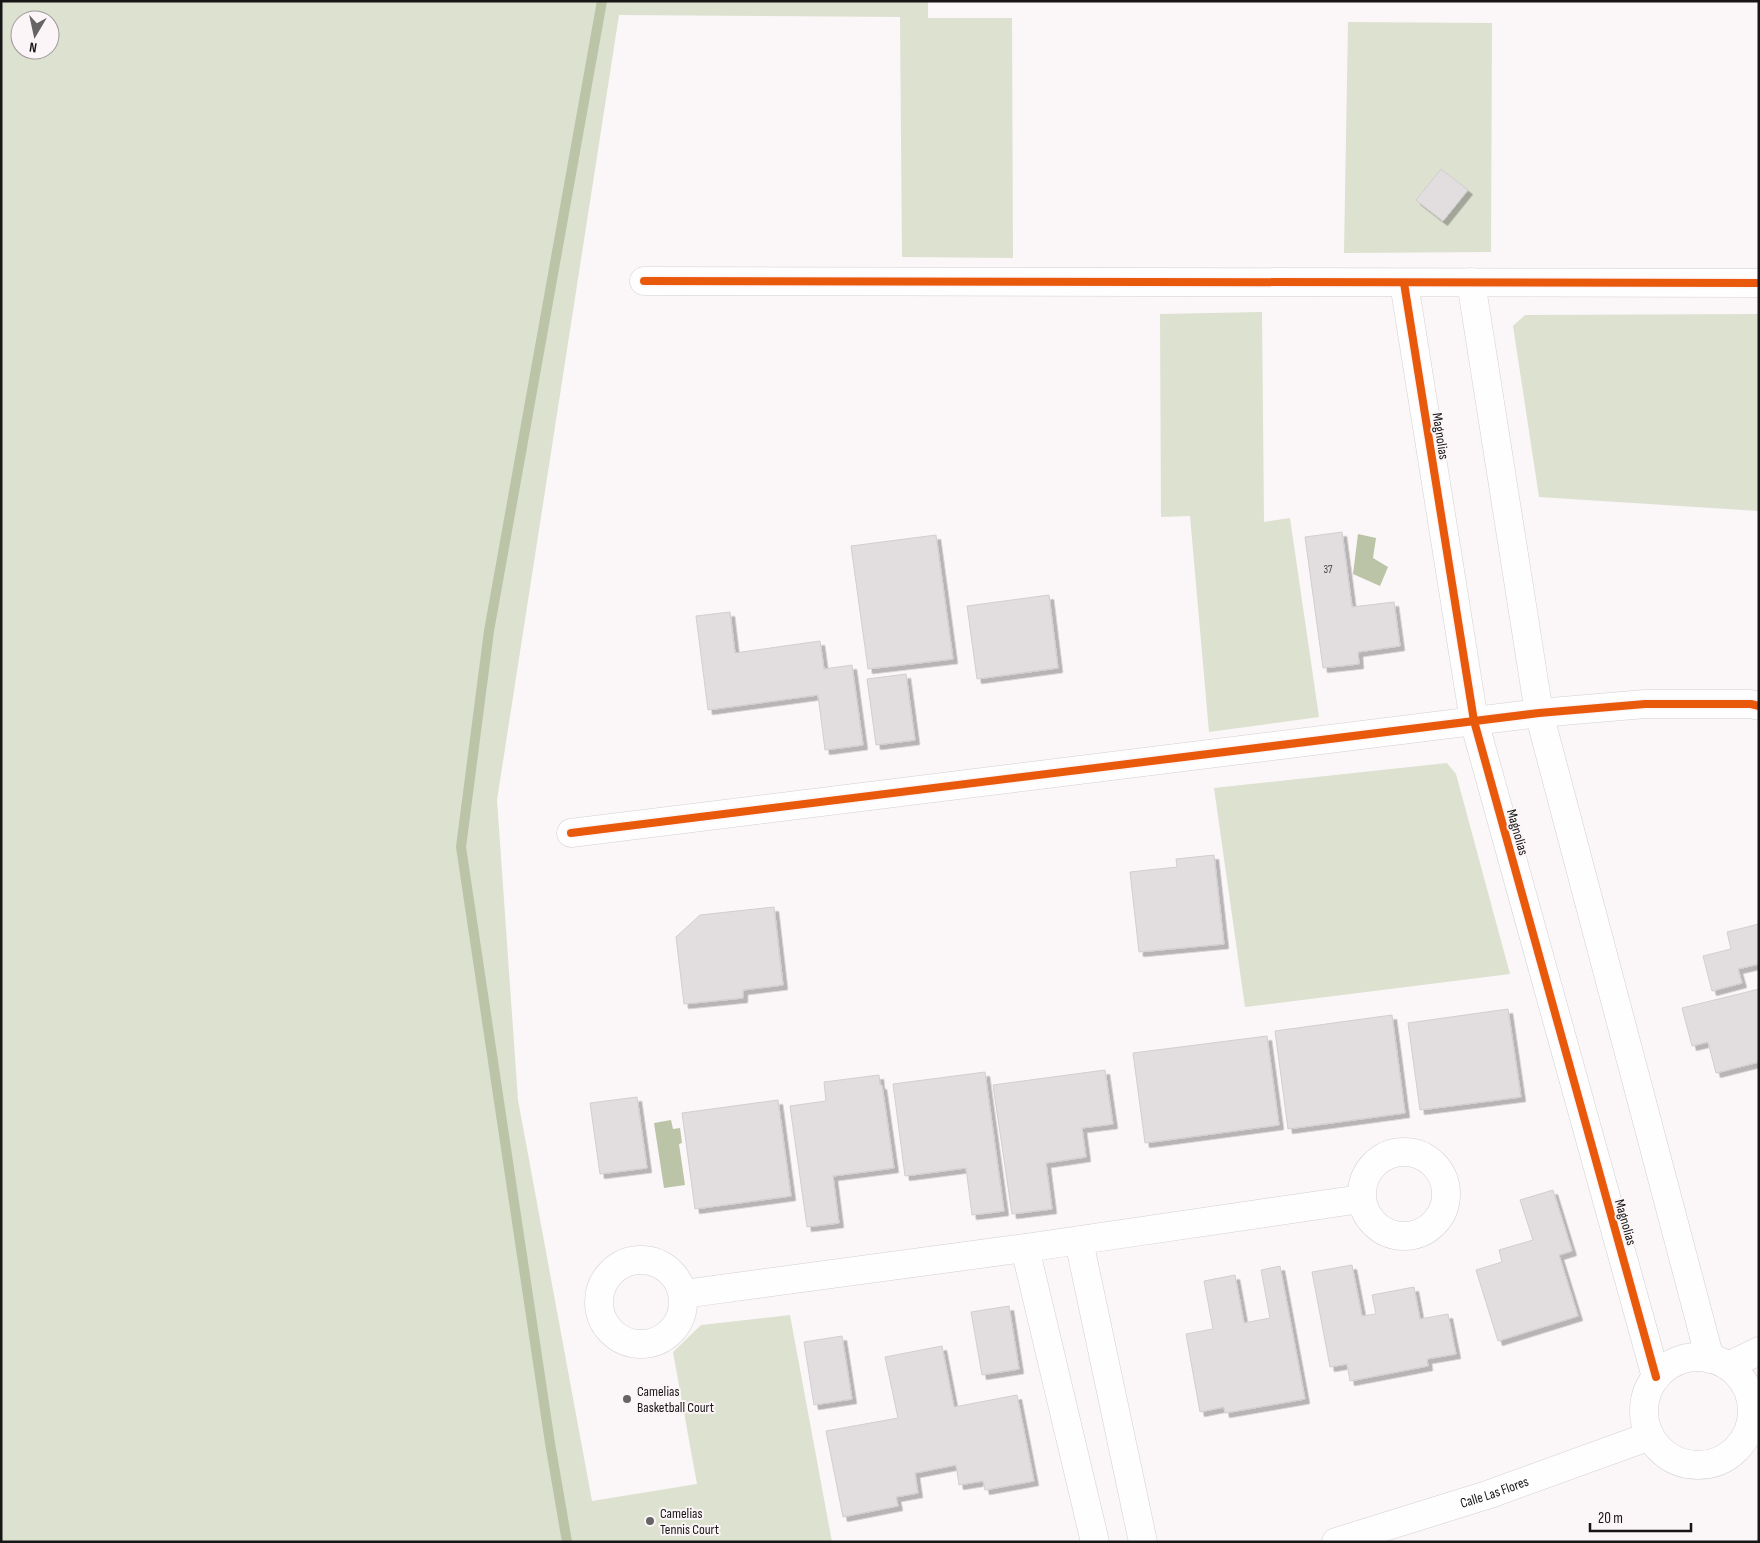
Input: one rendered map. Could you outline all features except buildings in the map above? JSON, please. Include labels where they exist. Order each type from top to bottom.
[{"type":"street","points":[[644,281],[1759,283]]},
{"type":"street","points":[[1471,282],[1539,712],[1719,1362],[1741,1378],[1749,1393],[1753,1410],[1755,1425],[1742,1443],[1729,1456],[1712,1464],[1694,1466],[1676,1461],[1661,1451],[1650,1436],[1644,1416],[1646,1395],[1656,1377],[1672,1364],[1690,1358],[1719,1362],[1759,1351]]},
{"type":"street","name":"Magnolias","points":[[1404,283],[1474,721],[1656,1377]]},
{"type":"street","points":[[571,833],[1539,712],[1645,704],[1751,704],[1759,706]]},
{"type":"street","points":[[683,1294],[1025,1248],[1361,1199]]},
{"type":"street","points":[[1079,1240],[1143,1542]]},
{"type":"street","points":[[1025,1248],[1095,1542]]},
{"type":"street","name":"Calle Las Flores","points":[[1336,1542],[1490,1494],[1650,1436]]},
{"type":"shaded area","points":[[1,1],[928,1],[928,18],[1012,18],[1013,258],[902,257],[900,17],[619,15],[497,800],[518,1100],[592,1501],[697,1484],[673,1352],[701,1325],[790,1315],[832,1542],[1,1542]]},
{"type":"shaded area","points":[[1348,22],[1492,23],[1491,252],[1344,253]]},
{"type":"shaded area","points":[[1262,312],[1264,522],[1290,518],[1319,717],[1209,732],[1190,516],[1161,517],[1160,314]]},
{"type":"shaded area","points":[[1759,314],[1759,511],[1539,497],[1513,326],[1525,315]]},
{"type":"shaded area","points":[[1358,534],[1376,538],[1373,558],[1388,567],[1380,586],[1353,574]]},
{"type":"shaded area","points":[[1447,763],[1456,774],[1510,974],[1245,1007],[1214,788]]},
{"type":"shaded area","points":[[671,1120],[673,1129],[680,1128],[682,1143],[679,1144],[685,1185],[664,1188],[654,1123]]},
{"type":"waterway","points":[[567,1542],[550,1443],[461,847],[489,631],[602,1]]},
{"type":"cycle path","points":[[644,281],[1759,283]]},
{"type":"cycle path","points":[[1404,283],[1474,721],[1656,1377]]},
{"type":"cycle path","points":[[571,833],[1539,713],[1645,704],[1751,704],[1759,706]]},
{"type":"place","name":"Camelias Basketball Court","points":[[627,1399]]},
{"type":"place","name":"Camelias Tennis Court","points":[[650,1521]]}]
